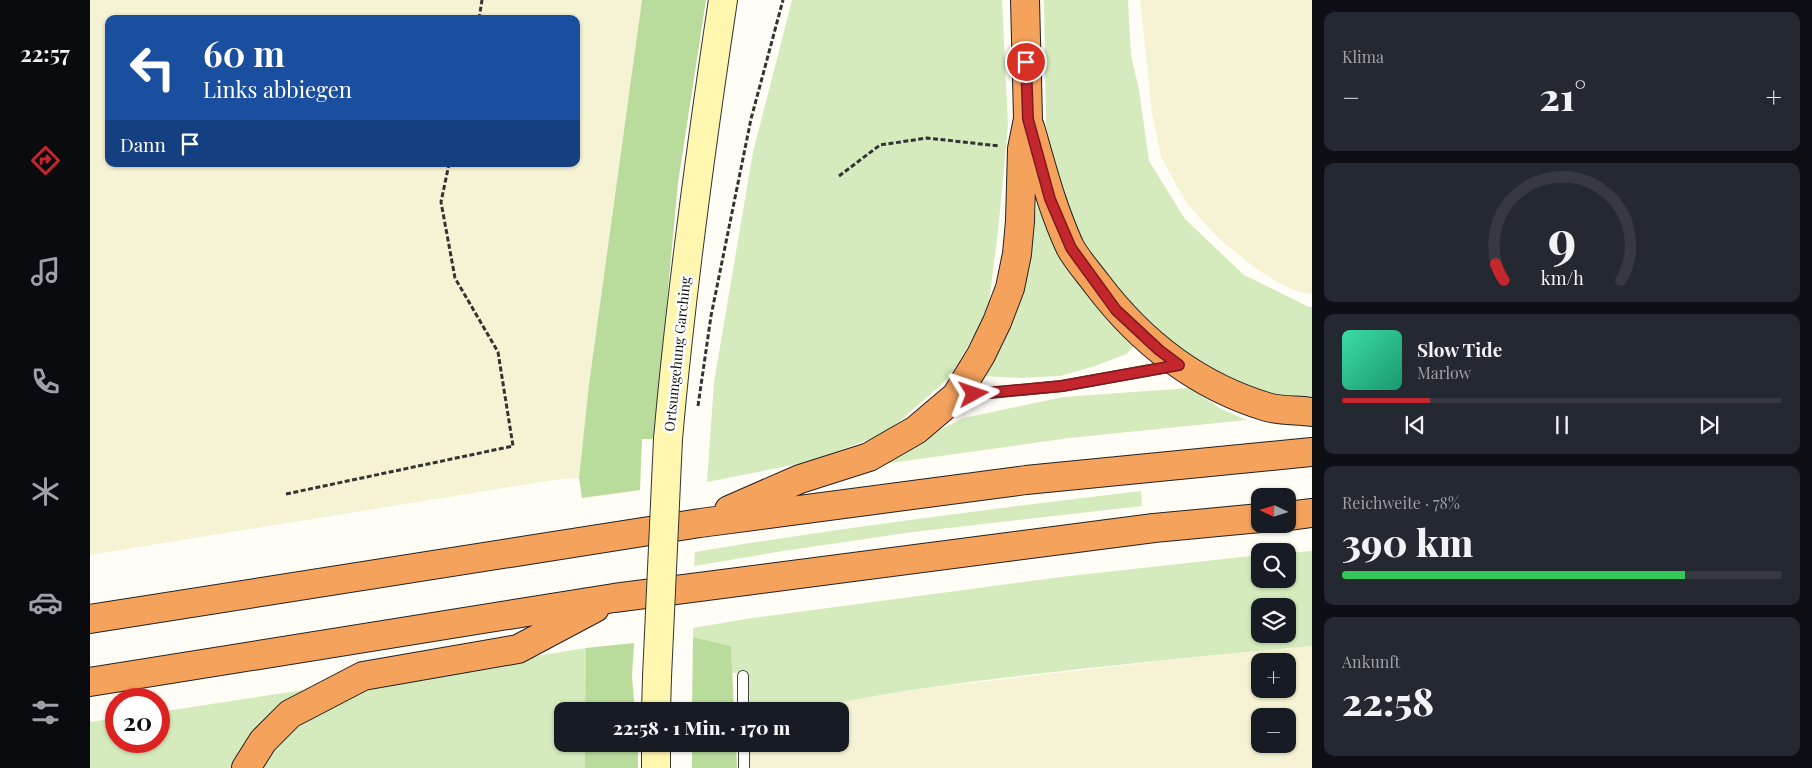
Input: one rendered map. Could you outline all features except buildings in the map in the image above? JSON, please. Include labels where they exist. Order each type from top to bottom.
[{"type":"highway","points":[[700,523],[800,479],[869,457],[916,430],[956,396],[981,354],[997,322],[1010,288],[1017,254],[1022,149],[1028,119],[1025,0]]},
{"type":"highway","points":[[1028,119],[1050,199],[1071,248],[1116,310],[1159,350],[1179,365],[1229,393],[1268,408],[1312,412]]},
{"type":"highway","points":[[90,619],[700,523],[1026,480],[1312,452]]},
{"type":"highway","points":[[1296,515],[1312,514]]},
{"type":"highway","points":[[90,682],[614,598],[1154,528],[1251,519]]},
{"type":"highway","points":[[246,768],[263,741],[290,714],[363,676],[518,649],[614,598]]},
{"type":"main road","name":"Ortsumgehung Garching","points":[[656,702],[668,439],[676,349],[689,241],[723,0]]},
{"type":"main road","points":[[656,752],[656,768]]},
{"type":"lane","points":[[956,396],[1062,386],[1179,365]]},
{"type":"lane","points":[[743,676],[743,702]]},
{"type":"lane","points":[[744,752],[744,768]]},
{"type":"path","points":[[480,15],[482,0]]},
{"type":"path","points":[[697,410],[711,316],[749,128],[783,0]]},
{"type":"path","points":[[839,176],[880,145],[898,142],[927,138],[1022,149]]},
{"type":"path","points":[[286,494],[513,446],[498,352],[455,278],[441,202],[448,167]]},
{"type":"shaded area","points":[[90,0],[642,0],[589,384],[579,478],[553,480],[90,555]]},
{"type":"shaded area","points":[[1140,0],[1312,0],[1312,294],[1299,292],[1258,270],[1221,241],[1187,204],[1161,157],[1152,113]]},
{"type":"shaded area","points":[[1312,646],[1312,768],[750,768],[750,752],[849,752],[849,702],[838,702],[925,688]]},
{"type":"green space","points":[[642,0],[706,0],[678,183],[654,439],[642,439],[640,490],[582,498],[579,478],[589,384]]},
{"type":"green space","points":[[792,0],[1002,0],[1008,126],[988,311],[951,376],[886,433],[808,462],[707,482],[714,382],[753,152]]},
{"type":"green space","points":[[1044,0],[1128,0],[1131,55],[1139,90],[1149,161],[1185,219],[1244,275],[1312,307],[1312,406],[1235,384],[1162,339],[1106,278],[1079,237],[1058,181],[1046,128]]},
{"type":"green space","points":[[1038,194],[1131,340],[1133,347],[1127,354],[1060,376],[1020,378],[982,376],[1021,296],[1029,266]]},
{"type":"green space","points":[[1190,388],[1223,410],[1247,420],[1069,438],[883,464],[931,434],[964,418],[1063,397]]},
{"type":"green space","points":[[1141,491],[1142,506],[913,532],[694,566],[695,552],[862,526]]},
{"type":"green space","points":[[1312,551],[1312,646],[1022,676],[925,688],[840,702],[750,702],[748,672],[732,673],[731,646],[693,637],[693,628],[746,619],[1069,576],[1251,556],[1251,588],[1296,588],[1296,552]]},
{"type":"green space","points":[[693,637],[731,646],[734,702],[692,702]]},
{"type":"green space","points":[[634,643],[632,677],[634,702],[585,702],[586,648]]},
{"type":"green space","points":[[586,648],[585,702],[554,702],[554,752],[585,752],[585,768],[260,768],[280,741],[302,719],[340,698],[418,675]]},
{"type":"green space","points":[[303,690],[270,723],[236,768],[90,768],[90,722],[105,720],[105,753],[170,753],[170,710]]},
{"type":"green space","points":[[585,752],[638,752],[638,768],[585,768]]},
{"type":"green space","points":[[692,752],[736,752],[737,768],[692,768]]},
{"type":"route","points":[[974,394],[1062,386],[1179,365],[1159,350],[1116,310],[1071,248],[1050,199],[1028,119],[1026,62]]}]
